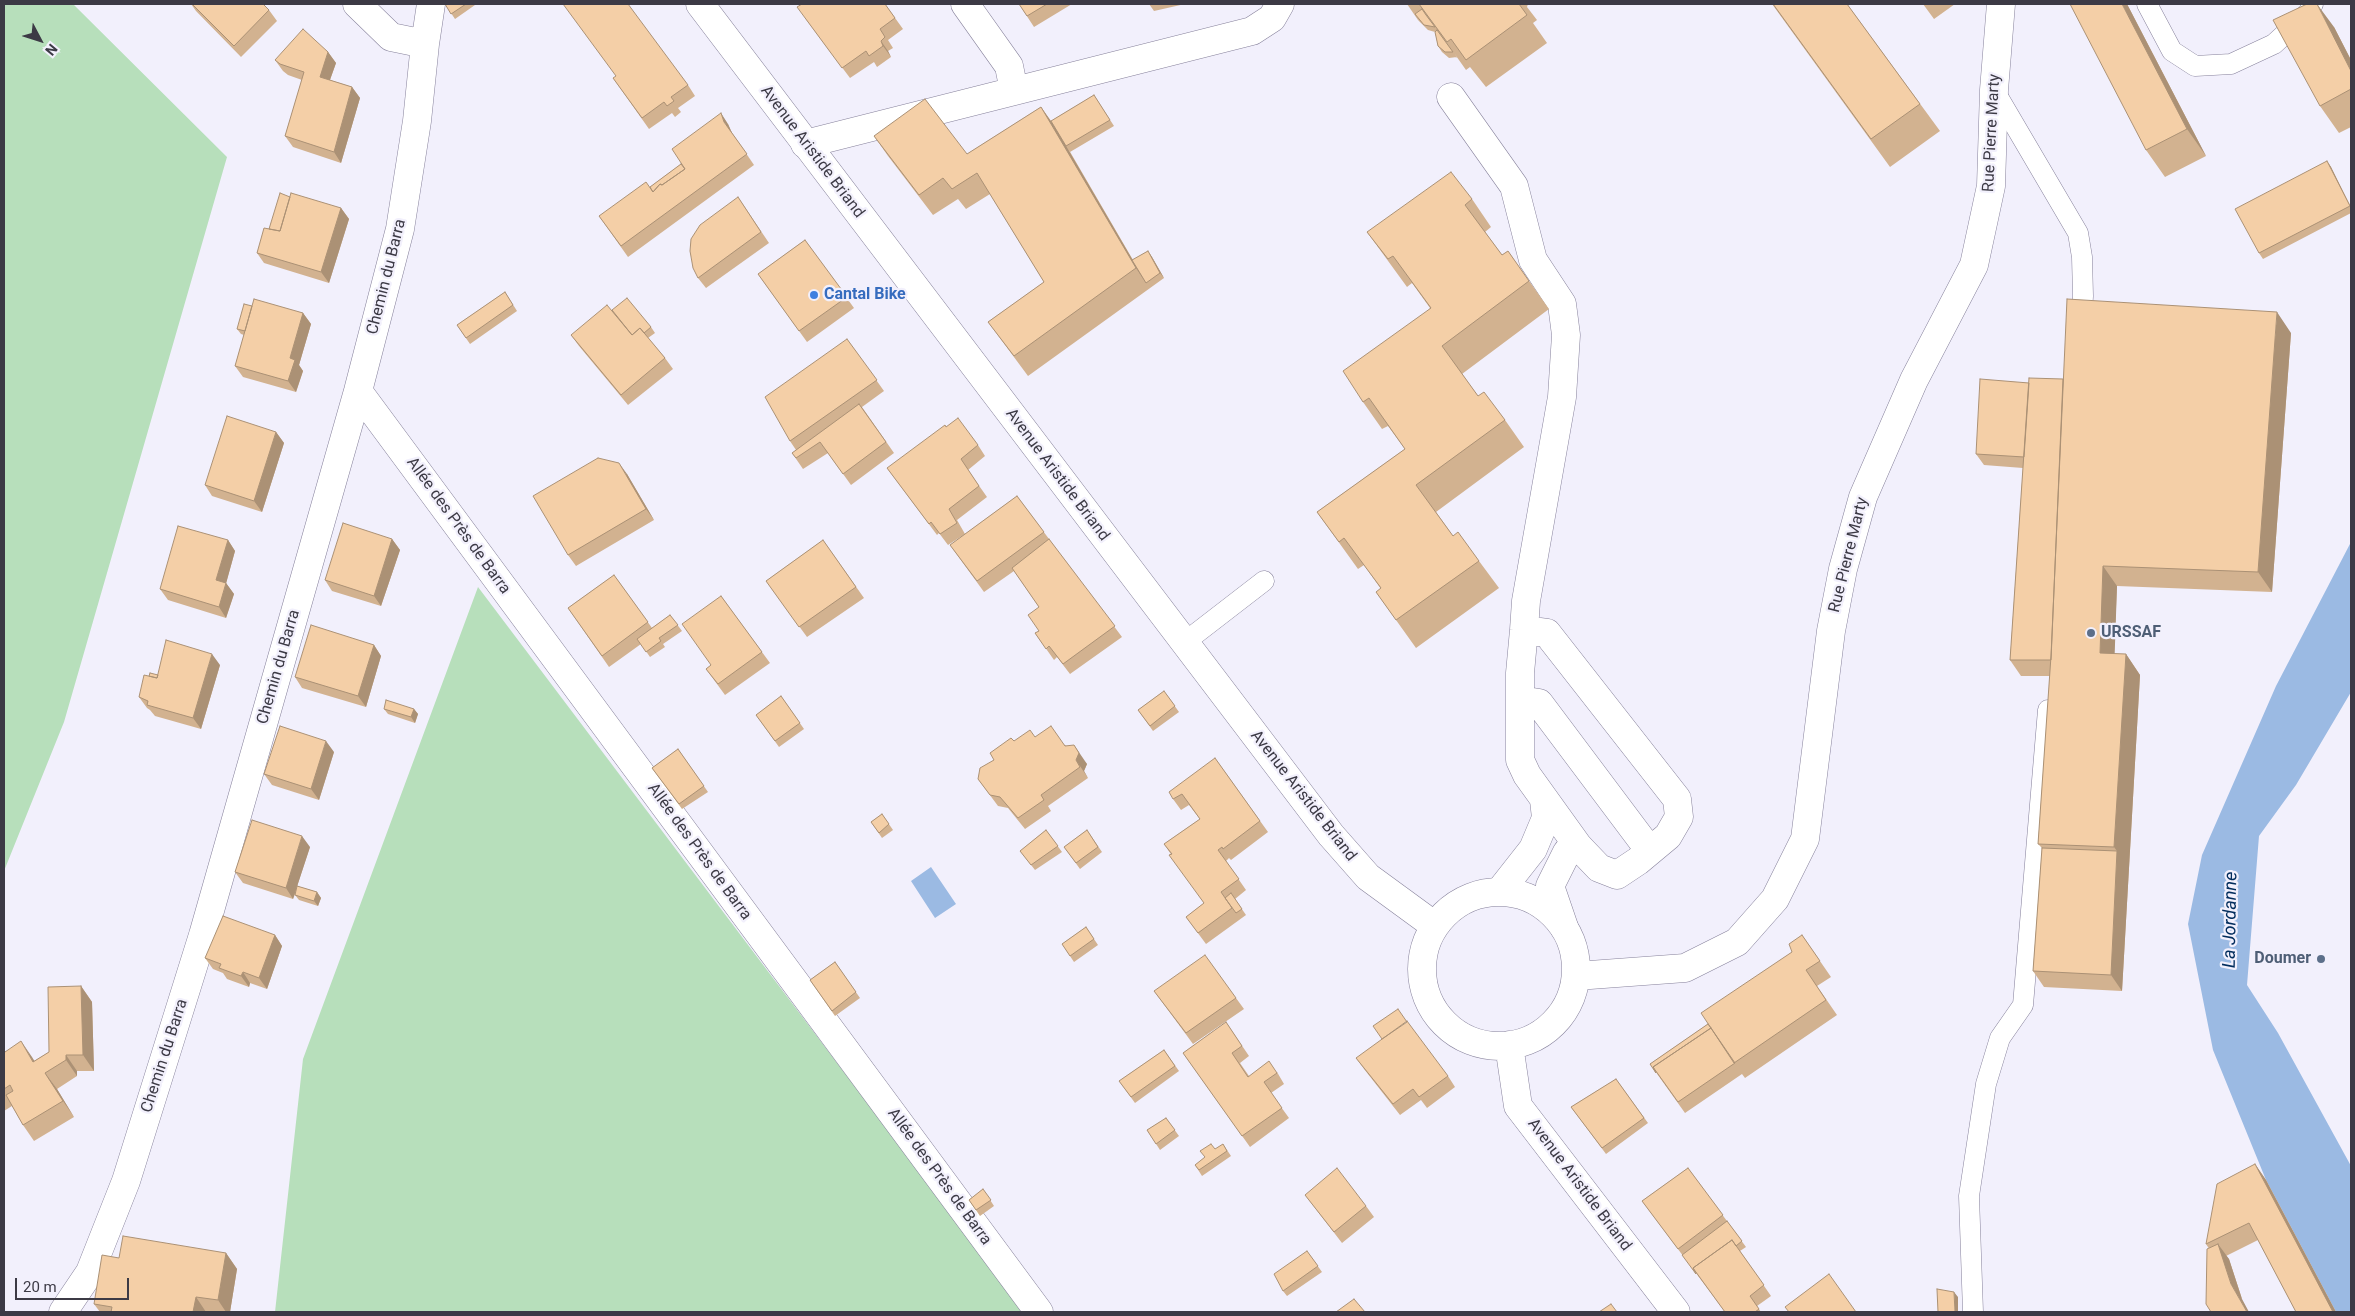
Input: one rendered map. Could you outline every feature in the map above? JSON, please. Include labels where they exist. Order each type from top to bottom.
[{"type":"street","points":[[357,4],[391,37],[425,44]]},
{"type":"street","name":"Chemin du Barra","points":[[63,1312],[90,1272],[126,1181],[203,936],[358,391],[400,229],[417,121],[431,4]]},
{"type":"street","name":"Avenue Aristide Briand","points":[[700,4],[1331,835],[1368,877],[1435,926]]},
{"type":"street","points":[[965,4],[1009,66],[1014,91]]},
{"type":"street","points":[[805,144],[1252,31],[1272,18],[1280,4]]},
{"type":"street","name":"Rue Pierre Marty","points":[[1576,976],[1685,968],[1737,942],[1775,899],[1805,838],[1831,631],[1843,569],[1867,488],[1914,380],[1974,265],[1991,186],[1994,90],[2001,4]]},
{"type":"street","points":[[1451,97],[1514,186],[1533,260],[1562,304],[1566,335],[1562,397],[1526,602],[1520,673],[1520,760],[1527,775],[1578,846],[1599,868],[1617,875],[1668,836],[1680,817],[1677,799],[1547,633],[1524,630]]},
{"type":"street","name":"Allée des Près de Barra","points":[[358,391],[1039,1312]]},
{"type":"street","points":[[1520,700],[1539,703],[1650,851]]},
{"type":"street","points":[[1500,891],[1533,849],[1546,818],[1544,800]]},
{"type":"street","points":[[1564,927],[1547,908],[1525,896],[1500,891],[1475,895],[1452,907],[1435,926],[1424,949],[1422,974],[1427,998],[1441,1020],[1460,1036],[1484,1045],[1509,1046],[1534,1038],[1555,1022],[1569,1001],[1576,976],[1574,950],[1550,886],[1567,852],[1578,846]]},
{"type":"street","name":"Avenue Aristide Briand","points":[[1509,1046],[1518,1106],[1676,1312]]},
{"type":"lane","points":[[2147,4],[2172,51],[2195,66],[2231,64],[2274,44],[2308,13],[2313,4]]},
{"type":"lane","points":[[1994,90],[2078,233],[2082,257],[2083,296],[2079,349]]},
{"type":"lane","points":[[1185,642],[1264,581]]},
{"type":"lane","points":[[1973,1312],[1969,1196],[1986,1084],[2000,1038],[2023,1005],[2050,687]]},
{"type":"green space","points":[[4,4],[73,4],[227,157],[64,722],[4,871]]},
{"type":"green space","points":[[478,587],[1025,1312],[275,1312],[303,1059]]},
{"type":"water","name":"La Jordanne","points":[[2351,542],[2351,692],[2296,785],[2259,836],[2247,985],[2278,1033],[2351,1166],[2351,1312],[2336,1312],[2266,1180],[2213,1050],[2188,924],[2202,855],[2276,686]]},
{"type":"water","points":[[931,867],[956,904],[935,918],[911,881]]},
{"type":"building","points":[[192,4],[263,4],[269,10],[234,46]]},
{"type":"building","points":[[445,4],[466,4],[451,14]]},
{"type":"building","points":[[563,4],[628,4],[688,85],[671,97],[674,101],[667,106],[664,102],[642,118],[613,78],[616,76]]},
{"type":"building","points":[[802,4],[885,4],[895,18],[880,29],[885,37],[881,41],[883,46],[869,56],[866,51],[842,68],[797,7]]},
{"type":"building","points":[[1019,4],[1047,4],[1027,16]]},
{"type":"building","points":[[1419,4],[1519,4],[1527,15],[1466,60],[1451,39],[1447,42]]},
{"type":"building","points":[[1773,4],[1847,4],[1920,104],[1871,139]]},
{"type":"building","points":[[2070,4],[2122,4],[2187,129],[2146,150]]},
{"type":"building","points":[[2307,4],[2317,4],[2351,71],[2351,89],[2320,106],[2273,20]]},
{"type":"building","points":[[1422,9],[1435,27],[1424,25],[1415,14]]},
{"type":"building","points":[[303,29],[328,52],[320,77],[352,87],[334,152],[285,136],[304,72],[280,64],[275,60]]},
{"type":"building","points":[[1437,30],[1453,52],[1445,52],[1438,46],[1435,32]]},
{"type":"building","points":[[1094,95],[1110,120],[1066,146],[1051,121]]},
{"type":"building","points":[[925,99],[967,154],[1041,107],[1136,268],[1014,356],[988,322],[1044,282],[977,173],[952,189],[943,178],[919,195],[874,136]]},
{"type":"building","points":[[721,113],[724,122],[747,154],[621,246],[599,216],[646,182],[653,192],[660,184],[662,185],[685,169],[672,149]]},
{"type":"building","points":[[2327,161],[2350,206],[2259,253],[2235,209]]},
{"type":"building","points":[[681,164],[685,169],[662,185],[660,184],[653,192],[650,187]]},
{"type":"building","points":[[1451,172],[1472,199],[1465,205],[1502,255],[1508,251],[1529,281],[1442,346],[1478,396],[1484,392],[1505,420],[1416,485],[1453,536],[1458,532],[1479,561],[1396,620],[1376,592],[1381,588],[1344,538],[1339,542],[1317,512],[1405,449],[1369,398],[1363,402],[1343,371],[1431,308],[1393,256],[1388,259],[1367,232]]},
{"type":"building","points":[[280,193],[290,197],[280,231],[269,229]]},
{"type":"building","points":[[291,193],[341,208],[321,272],[257,253],[264,228],[280,231]]},
{"type":"building","points":[[738,197],[761,232],[698,278],[693,268],[690,251],[691,239],[700,225]]},
{"type":"building","points":[[805,240],[847,297],[799,331],[758,274]]},
{"type":"building","points":[[1148,251],[1160,273],[1146,283],[1132,260]]},
{"type":"building","points":[[505,292],[513,305],[466,338],[457,325]]},
{"type":"building","points":[[627,298],[651,327],[644,333],[640,328],[632,335],[612,310]]},
{"type":"building","points":[[254,299],[303,313],[290,358],[295,360],[288,381],[235,366]]},
{"type":"building","name":"URSSAF","points":[[2067,299],[2277,312],[2258,572],[2103,566],[2100,653],[2126,654],[2114,847],[2038,844],[2051,656]]},
{"type":"building","points":[[244,304],[252,306],[245,331],[237,329]]},
{"type":"building","points":[[607,305],[632,335],[640,328],[665,358],[621,395],[571,335]]},
{"type":"building","points":[[847,339],[877,380],[790,441],[765,397]]},
{"type":"building","points":[[2029,378],[2063,379],[2051,660],[2010,660]]},
{"type":"building","points":[[1980,379],[2029,383],[2024,457],[1976,454]]},
{"type":"building","points":[[859,404],[886,442],[843,474],[820,442],[796,458],[792,453]]},
{"type":"building","points":[[227,416],[276,432],[254,501],[205,485]]},
{"type":"building","points":[[958,418],[978,445],[961,459],[979,486],[949,509],[957,523],[940,534],[931,522],[929,524],[887,468],[945,425],[946,427]]},
{"type":"building","points":[[598,458],[619,463],[646,509],[568,555],[533,496]]},
{"type":"building","points":[[1017,496],[1044,532],[977,581],[950,545]]},
{"type":"building","points":[[343,523],[392,539],[374,596],[325,580]]},
{"type":"building","points":[[178,526],[228,540],[216,580],[226,583],[219,607],[160,589]]},
{"type":"building","points":[[1049,539],[1115,626],[1063,664],[1049,646],[1046,649],[1035,633],[1039,631],[1028,615],[1039,607],[1012,568]]},
{"type":"building","points":[[823,540],[856,587],[799,627],[766,581]]},
{"type":"building","points":[[614,575],[648,622],[602,656],[568,608]]},
{"type":"building","points":[[721,596],[762,652],[718,684],[706,669],[711,665],[682,624]]},
{"type":"building","points":[[670,615],[678,625],[659,638],[661,641],[646,652],[637,639]]},
{"type":"building","points":[[311,625],[374,645],[358,696],[295,677]]},
{"type":"building","points":[[166,640],[212,654],[193,718],[147,705],[148,701],[139,697],[144,675],[157,678]]},
{"type":"building","points":[[150,673],[158,675],[157,678],[149,676]]},
{"type":"building","points":[[1164,691],[1175,706],[1150,726],[1138,710]]},
{"type":"building","points":[[781,696],[800,723],[775,741],[756,715]]},
{"type":"building","points":[[386,700],[414,709],[411,717],[384,709]]},
{"type":"building","points":[[280,726],[326,741],[311,789],[264,774]]},
{"type":"building","points":[[1051,726],[1065,746],[1074,745],[1079,753],[1076,760],[1080,767],[1041,795],[1044,800],[1018,818],[1000,797],[990,795],[978,779],[980,768],[994,760],[990,753],[1011,738],[1014,741],[1030,730],[1035,737]]},
{"type":"building","points":[[678,749],[704,786],[679,804],[652,768]]},
{"type":"building","points":[[1215,758],[1260,821],[1223,849],[1222,847],[1218,850],[1239,879],[1221,892],[1232,908],[1198,933],[1186,917],[1204,903],[1169,855],[1172,854],[1164,844],[1200,819],[1182,794],[1173,799],[1169,792]]},
{"type":"building","points":[[882,814],[889,824],[879,833],[871,822]]},
{"type":"building","points":[[252,820],[302,836],[286,888],[235,872]]},
{"type":"building","points":[[1046,830],[1058,846],[1031,865],[1020,851]]},
{"type":"building","points":[[1087,830],[1098,847],[1076,863],[1064,847]]},
{"type":"building","points":[[2042,848],[2117,851],[2111,975],[2033,971]]},
{"type":"building","points":[[297,886],[317,892],[314,901],[295,895]]},
{"type":"building","points":[[1231,893],[1242,909],[1236,913],[1225,898]]},
{"type":"building","points":[[223,916],[275,935],[259,978],[243,972],[241,976],[219,968],[221,964],[205,958]]},
{"type":"building","points":[[1086,927],[1094,939],[1070,956],[1062,944]]},
{"type":"building","points":[[1802,935],[1820,961],[1806,970],[1826,1000],[1734,1063],[1701,1013],[1792,952],[1789,944]]},
{"type":"building","points":[[1205,955],[1236,998],[1186,1033],[1154,991]]},
{"type":"building","points":[[835,962],[856,992],[832,1011],[810,980]]},
{"type":"building","points":[[81,986],[83,1055],[66,1055],[66,1060],[45,1073],[63,1101],[23,1125],[6,1095],[13,1091],[10,1085],[4,1089],[4,1050],[5,1052],[21,1041],[33,1062],[49,1052],[48,987]]},
{"type":"building","points":[[1398,1009],[1407,1022],[1382,1039],[1373,1026]]},
{"type":"building","points":[[1407,1021],[1448,1076],[1419,1097],[1413,1089],[1393,1104],[1356,1058]]},
{"type":"building","points":[[1226,1022],[1242,1046],[1232,1053],[1248,1077],[1269,1061],[1277,1073],[1264,1082],[1282,1108],[1242,1136],[1183,1053]]},
{"type":"building","points":[[1708,1024],[1711,1028],[1653,1067],[1656,1073],[1650,1064]]},
{"type":"building","points":[[1711,1028],[1735,1063],[1678,1102],[1653,1067]]},
{"type":"building","points":[[1164,1050],[1175,1066],[1131,1097],[1119,1081]]},
{"type":"building","points":[[1616,1079],[1644,1118],[1602,1148],[1571,1107]]},
{"type":"building","points":[[1166,1118],[1175,1130],[1156,1144],[1147,1130]]},
{"type":"building","points":[[1211,1144],[1215,1149],[1223,1144],[1227,1151],[1199,1170],[1195,1165],[1205,1157],[1200,1151]]},
{"type":"building","points":[[2255,1164],[2333,1312],[2296,1312],[2249,1223],[2206,1244],[2217,1184]]},
{"type":"building","points":[[1337,1168],[1366,1206],[1334,1232],[1305,1195]]},
{"type":"building","points":[[1688,1168],[1723,1215],[1678,1249],[1642,1201]]},
{"type":"building","points":[[983,1189],[991,1200],[976,1210],[969,1200]]},
{"type":"building","points":[[1727,1221],[1742,1241],[1736,1246],[1732,1240],[1693,1268],[1696,1274],[1682,1255]]},
{"type":"building","points":[[123,1236],[226,1253],[218,1300],[196,1297],[193,1312],[111,1312],[112,1307],[94,1304],[102,1255],[119,1258]]},
{"type":"building","points":[[1732,1240],[1764,1285],[1750,1296],[1759,1309],[1755,1312],[1725,1312],[1693,1268]]},
{"type":"building","points":[[2218,1244],[2231,1284],[2247,1312],[2211,1312],[2206,1304],[2207,1249]]},
{"type":"building","points":[[1307,1251],[1318,1266],[1283,1291],[1274,1274]]},
{"type":"building","points":[[1829,1274],[1856,1312],[1789,1312],[1785,1307]]},
{"type":"building","points":[[1937,1289],[1954,1292],[1955,1312],[1938,1312]]},
{"type":"building","points":[[1354,1299],[1365,1312],[1336,1312]]},
{"type":"building","points":[[1611,1304],[1617,1312],[1599,1312]]},
{"type":"place","name":"Cantal Bike","points":[[814,295]]},
{"type":"place","name":"URSSAF","points":[[2091,633]]},
{"type":"place","name":"Doumer","points":[[2321,959]]}]
